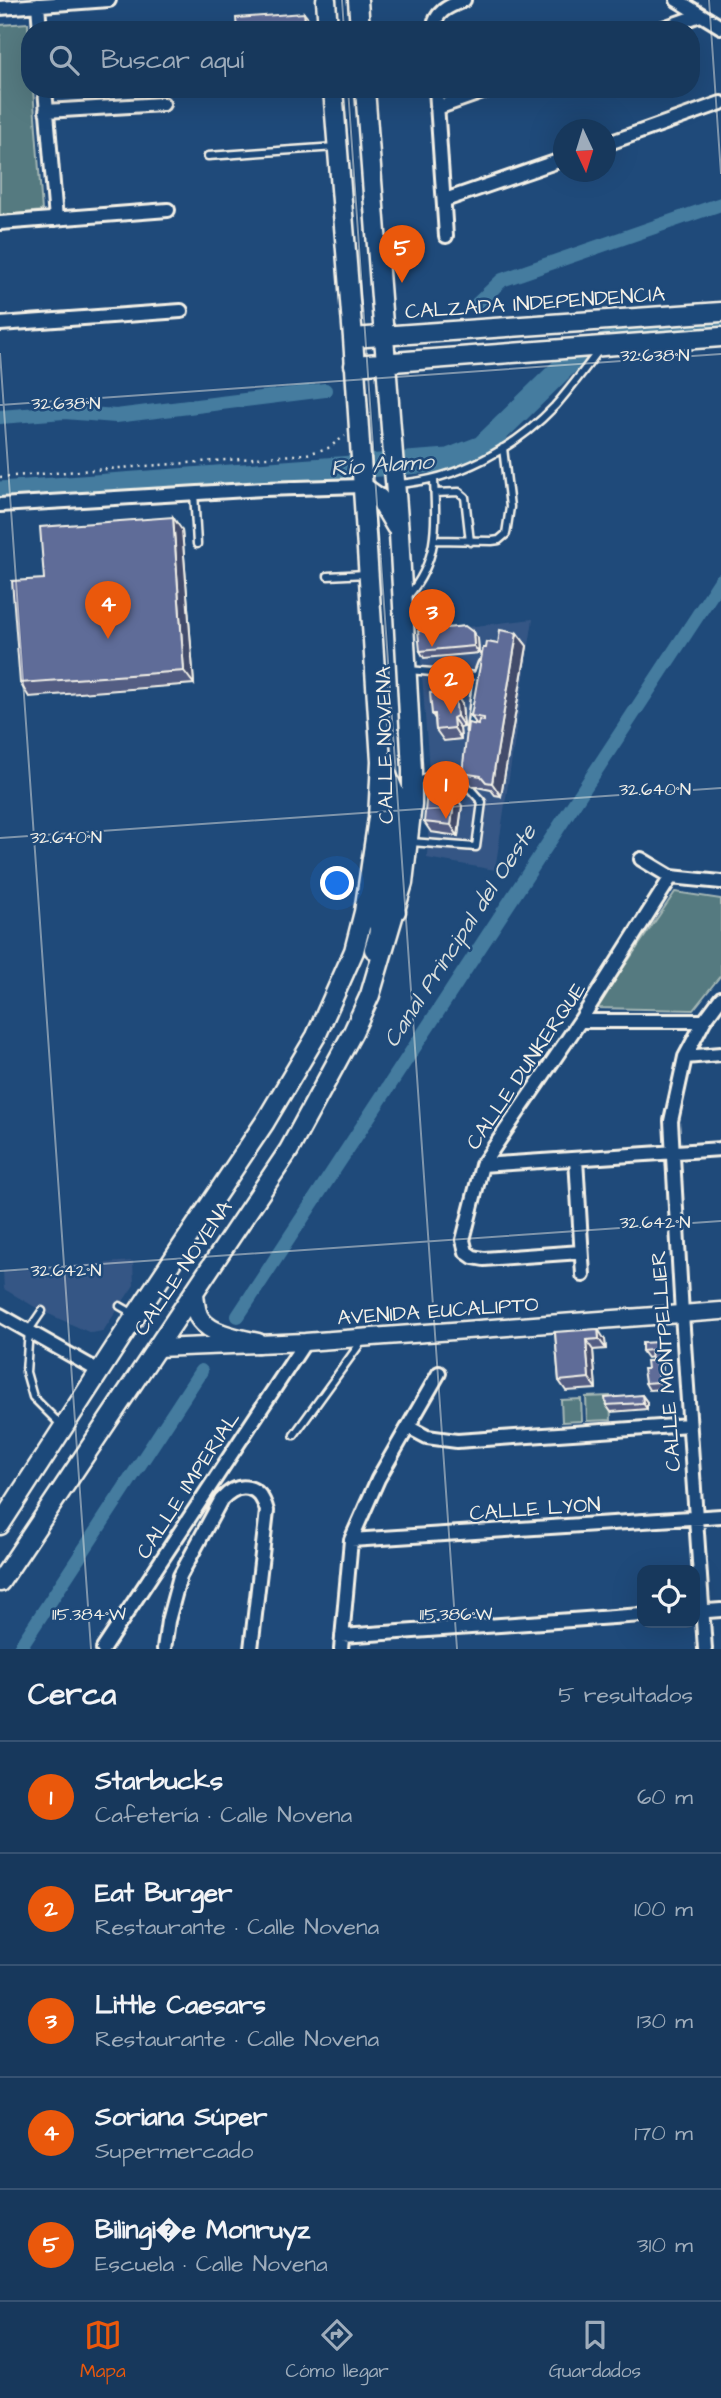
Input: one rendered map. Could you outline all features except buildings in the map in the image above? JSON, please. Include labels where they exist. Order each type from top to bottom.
[{"type":"main road","points":[[326,0],[327,21]]},
{"type":"main road","points":[[358,0],[359,21]]},
{"type":"main road","name":"CALLE NOVENA","points":[[0,1525],[265,1122],[316,1036],[354,951],[364,912],[378,818],[381,761],[353,338],[334,98]]},
{"type":"main road","name":"CALLE NOVENA","points":[[0,1582],[289,1150],[370,995],[396,911],[409,842],[412,784],[399,533],[366,98]]},
{"type":"main road","name":"CALZADA INDEPENDENCIA","points":[[353,338],[721,313]]},
{"type":"main road","points":[[354,365],[721,337]]},
{"type":"main road","points":[[362,484],[379,498],[399,533]]},
{"type":"main road","points":[[381,761],[395,794],[382,905],[396,911]]},
{"type":"main road","points":[[331,1070],[332,1052],[359,995],[379,934],[374,916],[364,912]]},
{"type":"main road","points":[[194,1293],[196,1312],[201,1321],[209,1327],[258,1343]]},
{"type":"street","points":[[0,8],[109,0]]},
{"type":"street","points":[[435,21],[446,7],[464,0]]},
{"type":"street","points":[[677,0],[721,27]]},
{"type":"street","points":[[38,5],[39,21]]},
{"type":"street","points":[[683,21],[700,15]]},
{"type":"street","points":[[45,98],[55,219]]},
{"type":"street","points":[[436,98],[446,236]]},
{"type":"street","points":[[437,108],[465,98]]},
{"type":"street","points":[[616,140],[721,103]]},
{"type":"street","points":[[46,111],[163,104]]},
{"type":"street","points":[[445,200],[553,163]]},
{"type":"street","points":[[0,223],[168,210]]},
{"type":"street","points":[[0,324],[181,311]]},
{"type":"street","points":[[0,505],[362,484]]},
{"type":"street","points":[[641,859],[671,877],[721,882]]},
{"type":"street","name":"CALLE DUNKERQUE","points":[[581,1252],[484,1259],[473,1257],[467,1252],[463,1240],[481,1165],[580,1021],[671,877]]},
{"type":"street","name":"CALLE MONTPELLIER","points":[[696,1565],[671,1121],[685,1057],[704,1021],[721,998]]},
{"type":"street","points":[[580,1021],[704,1021]]},
{"type":"street","points":[[685,1057],[721,1054]]},
{"type":"street","points":[[481,1165],[721,1149]]},
{"type":"street","points":[[576,1159],[583,1275]]},
{"type":"street","name":"AVENIDA EUCALIPTO","points":[[157,1348],[305,1342],[721,1311]]},
{"type":"street","points":[[0,1315],[99,1371]]},
{"type":"street","name":"CALLE IMPERIAL","points":[[103,1649],[305,1342]]},
{"type":"street","points":[[439,1373],[378,1479],[351,1540],[341,1642],[637,1615]]},
{"type":"street","points":[[408,1427],[427,1437],[457,1441],[689,1425]]},
{"type":"street","points":[[164,1649],[180,1576],[220,1500],[238,1488],[258,1492],[264,1498],[267,1511],[251,1649]]},
{"type":"street","name":"CALLE LYON","points":[[351,1540],[721,1516]]},
{"type":"street","points":[[700,1612],[721,1610]]},
{"type":"street","name":"CALLE MONTPELLIER","points":[[700,1623],[705,1649]]},
{"type":"lane","points":[[208,156],[338,147]]},
{"type":"lane","points":[[395,481],[434,480],[503,449],[555,406],[601,348]]},
{"type":"lane","points":[[435,540],[499,540],[506,534],[510,507],[503,449]]},
{"type":"lane","points":[[403,601],[417,586],[432,555],[435,540],[434,480]]},
{"type":"lane","points":[[194,492],[197,544]]},
{"type":"lane","points":[[435,493],[463,494],[467,501],[470,542]]},
{"type":"lane","points":[[328,576],[368,574]]},
{"type":"lane","points":[[468,745],[477,676],[484,658]]},
{"type":"lane","points":[[407,670],[477,676]]},
{"type":"lane","points":[[464,782],[466,769]]},
{"type":"lane","points":[[409,842],[477,847],[482,803],[464,782],[440,772],[412,784]]},
{"type":"lane","points":[[120,1306],[136,1315]]},
{"type":"lane","points":[[42,1311],[29,1330],[26,1372],[33,1397],[63,1428]]},
{"type":"lane","points":[[294,1435],[365,1337]]},
{"type":"path","points":[[0,477],[307,454],[328,448],[357,423]]},
{"type":"shaded area","points":[[533,619],[495,870],[427,858],[430,784],[419,633]]},
{"type":"shaded area","points":[[133,1261],[134,1285],[103,1331],[91,1333],[42,1311],[4,1289],[3,1271]]},
{"type":"green space","points":[[21,24],[21,98],[34,98],[42,211],[0,216],[0,25]]},
{"type":"green space","points":[[675,892],[721,899],[721,975],[693,1010],[596,1008]]},
{"type":"green space","points":[[610,1396],[611,1420],[587,1421],[586,1397]]},
{"type":"green space","points":[[581,1399],[582,1421],[562,1422],[561,1400]]},
{"type":"waterway","points":[[477,304],[502,280],[721,204]]},
{"type":"waterway","name":"Río Alamo","points":[[0,493],[448,460],[482,447],[577,354],[629,336],[721,327]]},
{"type":"waterway","points":[[0,417],[64,412],[116,416],[325,390]]},
{"type":"waterway","name":"Canal Principal del Oeste","points":[[238,1316],[721,580]]},
{"type":"waterway","name":"Canal Principal del Oeste","points":[[19,1649],[201,1371]]},
{"type":"place","name":"Bilingi�e Monruyz","points":[[402,283]]},
{"type":"place","name":"Soriana Súper","points":[[108,639]]},
{"type":"place","name":"Little Caesars","points":[[432,647]]},
{"type":"place","name":"Eat Burger","points":[[451,714]]},
{"type":"place","name":"Starbucks","points":[[446,819]]}]
